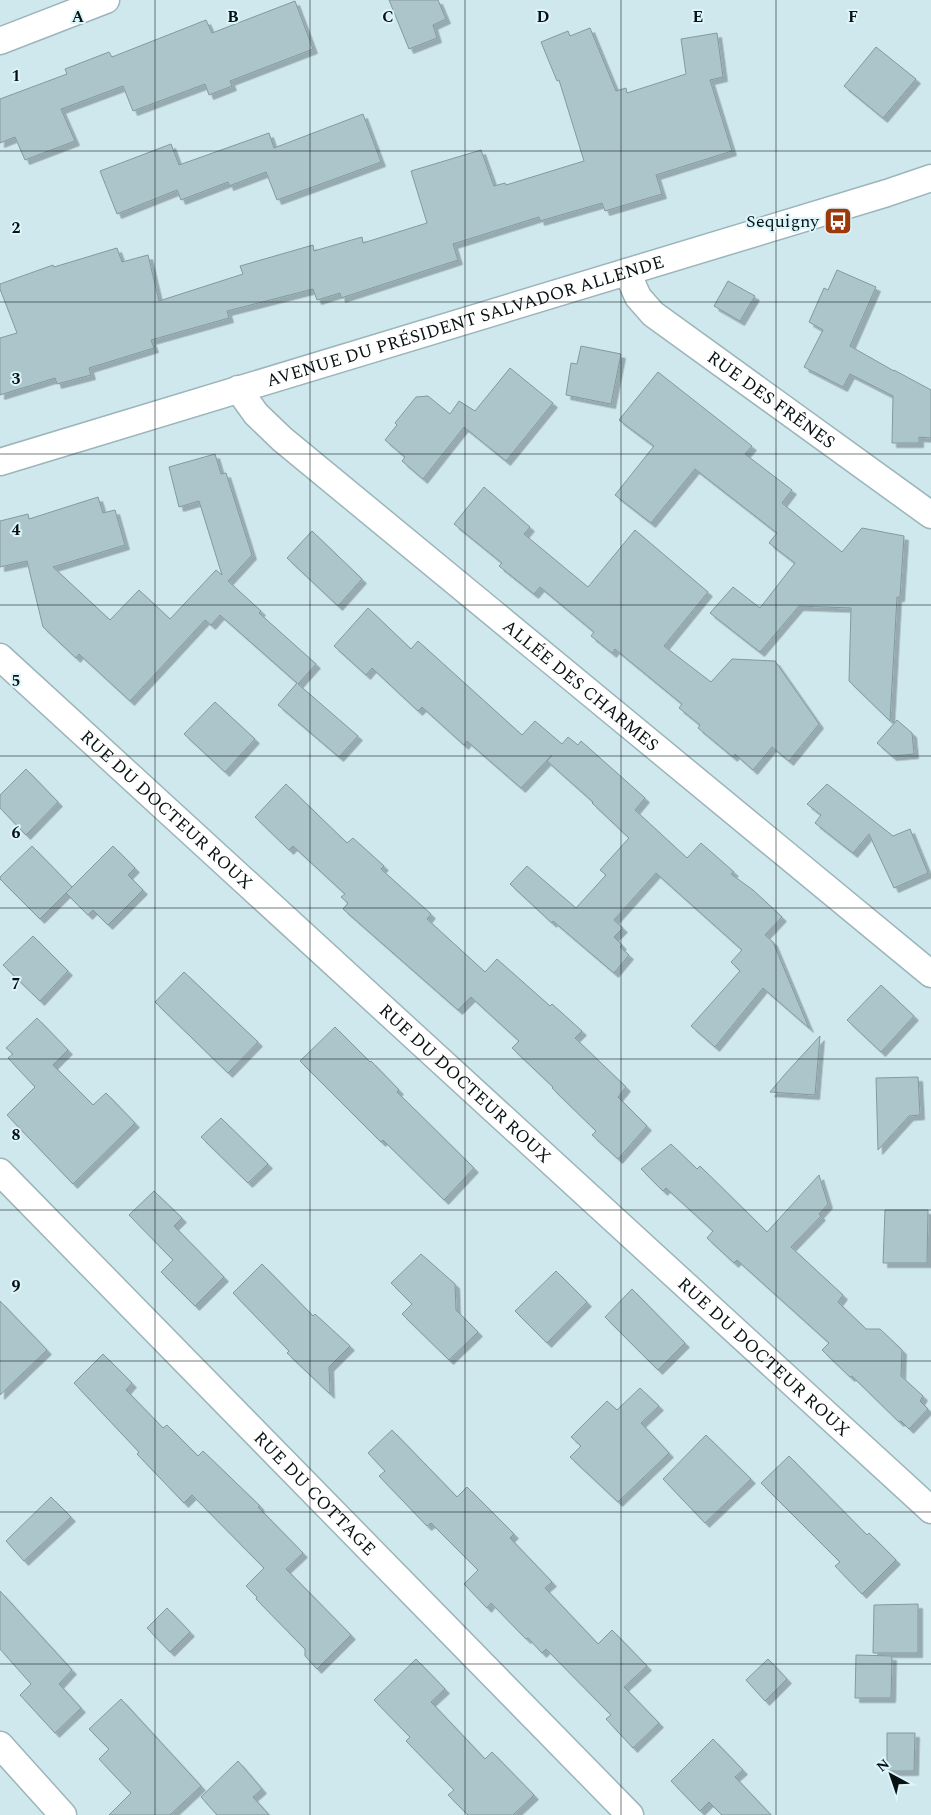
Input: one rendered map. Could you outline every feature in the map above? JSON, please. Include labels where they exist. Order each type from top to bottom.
[{"type":"street","points":[[0,41],[106,0]]},
{"type":"street","name":"AVENUE DU PRÉSIDENT SALVADOR ALLENDE","points":[[0,462],[887,193],[931,178]]},
{"type":"street","name":"RUE DES FRÊNES","points":[[627,272],[638,297],[653,314],[931,515]]},
{"type":"street","name":"ALLÉE DES CHARMES","points":[[238,389],[256,414],[282,439],[931,974]]},
{"type":"street","name":"RUE DU DOCTEUR ROUX","points":[[0,657],[931,1510]]},
{"type":"street","name":"RUE DU COTTAGE","points":[[0,1172],[630,1815]]},
{"type":"street","points":[[0,1746],[63,1815]]},
{"type":"building","points":[[389,0],[438,0],[446,19],[433,25],[437,38],[409,49]]},
{"type":"building","points":[[295,1],[313,49],[230,81],[232,86],[209,95],[205,84],[133,111],[123,86],[61,109],[75,141],[25,160],[15,137],[0,143],[0,99],[67,74],[65,69],[109,52],[112,57],[206,20],[212,33]]},
{"type":"building","points":[[590,28],[616,91],[626,88],[627,93],[686,74],[681,39],[717,33],[723,77],[710,80],[732,151],[656,175],[662,194],[605,211],[602,203],[540,221],[539,217],[453,244],[458,260],[341,298],[340,293],[317,300],[313,289],[227,311],[229,318],[151,340],[154,348],[89,368],[91,375],[57,384],[55,378],[0,395],[0,338],[17,333],[0,289],[0,284],[53,265],[54,267],[117,248],[122,262],[148,255],[159,301],[243,274],[240,266],[313,245],[314,251],[362,237],[363,243],[427,223],[411,171],[481,150],[494,186],[505,183],[506,185],[584,161],[559,80],[557,81],[541,42],[568,31],[570,36]]},
{"type":"building","points":[[876,47],[916,79],[883,118],[844,86]]},
{"type":"building","points":[[363,114],[381,162],[277,200],[266,172],[229,186],[228,182],[181,200],[177,190],[117,214],[100,171],[171,144],[179,165],[269,133],[274,148]]},
{"type":"building","points":[[837,270],[876,287],[850,346],[931,390],[931,438],[919,437],[919,443],[892,443],[893,396],[850,374],[843,387],[804,367],[823,330],[809,322],[824,288],[828,290]]},
{"type":"building","points":[[728,281],[755,296],[740,321],[714,306]]},
{"type":"building","points":[[581,346],[621,354],[611,404],[566,395],[571,363],[577,364]]},
{"type":"building","points":[[510,368],[553,403],[506,461],[464,427],[423,479],[402,461],[405,457],[385,440],[397,425],[395,423],[416,397],[428,396],[450,414],[459,401],[475,411]]},
{"type":"building","points":[[658,372],[752,446],[745,454],[792,490],[782,503],[842,552],[862,528],[904,536],[900,597],[897,597],[890,721],[849,681],[851,608],[799,606],[760,652],[710,613],[733,587],[760,608],[795,563],[769,543],[777,533],[695,469],[651,523],[615,495],[654,446],[619,420]]},
{"type":"building","points":[[215,454],[221,474],[226,473],[252,555],[228,581],[261,611],[259,613],[316,664],[298,684],[358,736],[339,757],[278,705],[297,683],[220,615],[211,625],[205,620],[130,701],[79,654],[76,658],[43,627],[27,561],[0,567],[0,521],[28,514],[29,519],[98,497],[103,513],[115,510],[125,545],[53,567],[110,620],[139,590],[170,619],[216,570],[222,575],[199,501],[179,507],[169,467]]},
{"type":"building","points":[[484,487],[530,527],[524,534],[588,587],[635,530],[708,592],[664,646],[711,682],[732,659],[775,661],[819,724],[789,761],[772,747],[753,770],[735,754],[733,757],[698,728],[700,725],[679,708],[682,704],[615,649],[612,653],[591,636],[594,632],[540,587],[534,594],[499,566],[502,563],[454,524]]},
{"type":"building","points":[[312,531],[362,579],[338,606],[287,558]]},
{"type":"building","points":[[368,608],[411,649],[418,641],[522,735],[535,721],[562,744],[568,737],[578,745],[581,741],[645,798],[635,810],[687,858],[701,843],[734,872],[731,874],[753,890],[782,917],[765,935],[773,942],[809,1028],[763,988],[715,1047],[691,1026],[740,971],[731,962],[742,950],[656,873],[614,920],[623,928],[614,937],[622,945],[620,947],[629,955],[614,973],[553,921],[552,923],[510,884],[527,866],[576,908],[606,875],[600,870],[629,838],[593,802],[547,761],[552,755],[521,788],[467,741],[464,745],[422,707],[418,711],[372,668],[366,675],[334,646]]},
{"type":"building","points":[[215,702],[255,739],[225,772],[184,734]]},
{"type":"building","points":[[897,720],[912,733],[914,754],[892,756],[877,743]]},
{"type":"building","points":[[26,769],[58,802],[26,835],[0,808],[0,795]]},
{"type":"building","points":[[286,784],[347,843],[353,838],[384,866],[381,869],[431,914],[427,919],[485,972],[497,959],[550,1006],[552,1004],[582,1031],[575,1038],[626,1087],[618,1097],[647,1126],[618,1159],[592,1135],[596,1131],[512,1048],[519,1041],[471,997],[458,1010],[343,909],[348,903],[341,897],[345,894],[293,846],[289,850],[255,817]]},
{"type":"building","points":[[827,784],[893,836],[910,829],[928,873],[894,888],[869,834],[853,853],[815,823],[821,815],[807,804]]},
{"type":"building","points":[[32,846],[72,887],[40,919],[0,879]]},
{"type":"building","points":[[113,846],[135,868],[128,875],[143,890],[108,925],[93,910],[88,915],[66,893]]},
{"type":"building","points":[[33,936],[68,971],[40,1001],[3,965]]},
{"type":"building","points":[[184,972],[258,1042],[228,1073],[155,1002]]},
{"type":"building","points":[[881,985],[914,1016],[881,1052],[847,1020]]},
{"type":"building","points":[[37,1018],[68,1050],[53,1065],[93,1105],[106,1093],[135,1123],[73,1184],[7,1115],[35,1087],[8,1058],[13,1054],[6,1048]]},
{"type":"building","points":[[335,1027],[371,1061],[399,1090],[397,1092],[474,1168],[444,1200],[383,1140],[381,1142],[300,1061]]},
{"type":"building","points":[[820,1036],[815,1095],[770,1092],[786,1073]]},
{"type":"building","points":[[918,1077],[920,1115],[909,1116],[878,1150],[876,1078]]},
{"type":"building","points":[[221,1118],[268,1164],[248,1183],[201,1137]]},
{"type":"building","points":[[671,1144],[697,1169],[700,1166],[767,1232],[819,1175],[828,1204],[819,1214],[821,1216],[791,1247],[843,1295],[838,1302],[866,1329],[880,1329],[902,1350],[901,1376],[923,1396],[920,1401],[928,1409],[909,1429],[901,1421],[899,1422],[822,1350],[829,1343],[737,1260],[734,1263],[707,1238],[713,1231],[666,1188],[663,1191],[641,1169]]},
{"type":"building","points":[[154,1191],[182,1218],[174,1226],[224,1277],[195,1306],[161,1272],[173,1260],[129,1215]]},
{"type":"building","points":[[885,1210],[928,1210],[927,1263],[883,1263]]},
{"type":"building","points":[[421,1254],[455,1284],[456,1310],[478,1332],[449,1360],[402,1314],[412,1304],[391,1283]]},
{"type":"building","points":[[262,1264],[313,1316],[315,1314],[350,1346],[329,1367],[330,1394],[287,1353],[289,1351],[233,1293]]},
{"type":"building","points":[[556,1271],[587,1302],[547,1343],[515,1311]]},
{"type":"building","points":[[632,1289],[685,1343],[658,1370],[605,1317]]},
{"type":"building","points":[[0,1301],[47,1350],[0,1395]]},
{"type":"building","points":[[103,1354],[132,1383],[126,1390],[163,1428],[167,1425],[198,1456],[203,1451],[260,1506],[258,1507],[303,1553],[286,1569],[351,1635],[317,1669],[305,1656],[305,1649],[256,1599],[257,1597],[246,1586],[264,1568],[192,1495],[184,1503],[137,1454],[139,1452],[74,1383]]},
{"type":"building","points":[[640,1388],[659,1406],[641,1423],[669,1453],[618,1502],[570,1457],[581,1446],[571,1437],[607,1401],[617,1410]]},
{"type":"building","points":[[392,1430],[457,1497],[467,1487],[514,1534],[510,1538],[552,1582],[545,1588],[598,1644],[612,1630],[647,1666],[624,1687],[659,1723],[633,1748],[606,1719],[611,1715],[546,1649],[542,1653],[491,1603],[487,1608],[464,1584],[478,1570],[431,1523],[427,1526],[379,1476],[385,1471],[368,1453]]},
{"type":"building","points":[[706,1435],[751,1479],[705,1523],[663,1479]]},
{"type":"building","points":[[789,1456],[867,1535],[869,1533],[896,1560],[862,1594],[835,1566],[840,1562],[761,1483]]},
{"type":"building","points":[[51,1497],[71,1517],[24,1561],[6,1541]]},
{"type":"building","points":[[0,1591],[72,1670],[59,1684],[81,1708],[55,1733],[20,1695],[31,1684],[0,1649]]},
{"type":"building","points":[[918,1604],[918,1653],[873,1653],[874,1605]]},
{"type":"building","points":[[167,1608],[190,1632],[170,1652],[147,1628]]},
{"type":"building","points":[[856,1655],[892,1656],[891,1698],[855,1698]]},
{"type":"building","points":[[416,1659],[445,1689],[431,1702],[485,1759],[492,1752],[534,1795],[513,1815],[468,1815],[448,1795],[454,1790],[406,1741],[410,1737],[374,1700]]},
{"type":"building","points":[[768,1659],[787,1679],[765,1701],[746,1680]]},
{"type":"building","points":[[121,1699],[201,1786],[170,1815],[109,1815],[131,1793],[99,1759],[109,1749],[89,1729]]},
{"type":"building","points":[[887,1733],[915,1733],[914,1771],[887,1771]]},
{"type":"building","points":[[713,1739],[743,1770],[735,1777],[771,1815],[722,1815],[709,1802],[700,1811],[671,1781]]},
{"type":"building","points":[[238,1761],[262,1789],[253,1797],[269,1815],[217,1815],[201,1797]]},
{"type":"place","name":"Sequigny","points":[[838,221]]}]
